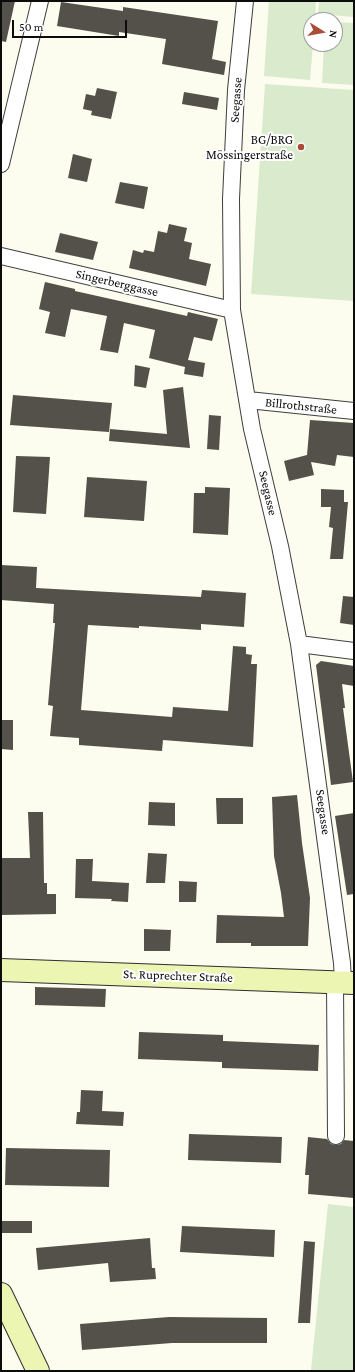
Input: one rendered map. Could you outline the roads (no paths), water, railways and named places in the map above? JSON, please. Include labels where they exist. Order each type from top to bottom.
[{"type":"street","points":[[1,164],[40,1]]},
{"type":"street","name":"Seegasse","points":[[245,1],[236,90],[231,199],[232,310],[252,429],[280,546],[299,644],[342,963],[344,983],[336,1136]]},
{"type":"street","name":"Singerberggasse","points":[[1,256],[232,310]]},
{"type":"street","name":"Billrothstraße","points":[[248,400],[354,411]]},
{"type":"street","points":[[299,644],[354,651]]},
{"type":"street","name":"St. Ruprechter Straße","points":[[1,970],[344,983]]},
{"type":"street","points":[[1,1294],[38,1371]]},
{"type":"place","name":"BG/BRG Mössingerstraße","points":[[301,147]]}]
